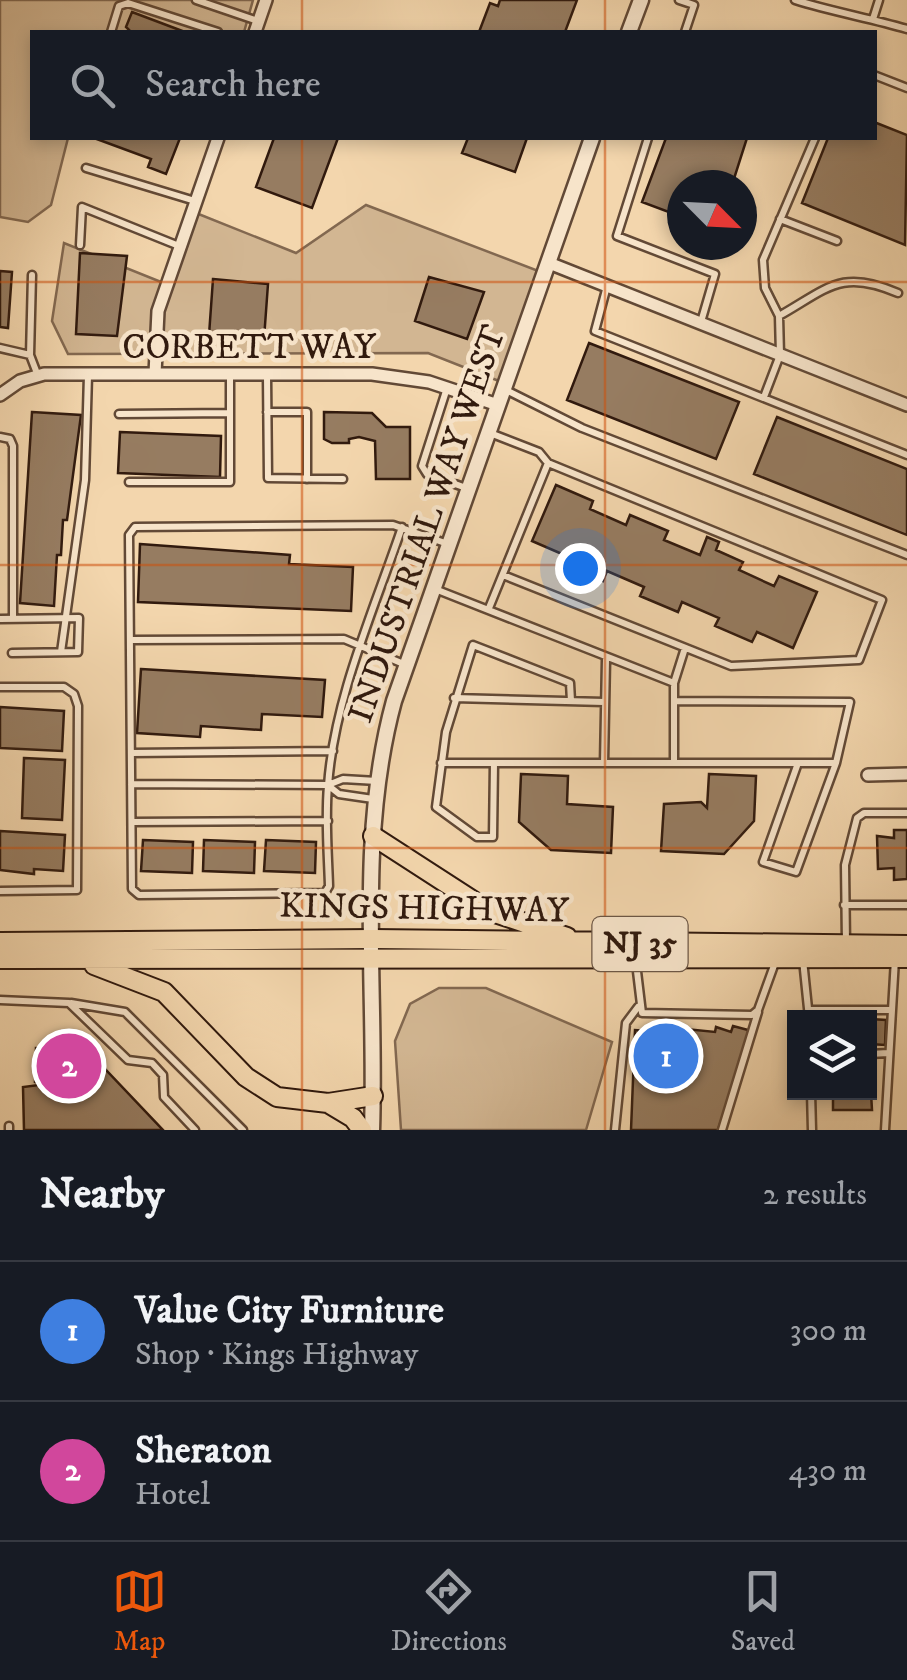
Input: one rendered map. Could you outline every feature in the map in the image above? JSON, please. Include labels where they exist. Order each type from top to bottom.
[{"type":"main road","points":[[373,836],[489,911],[592,944]]},
{"type":"main road","name":"KINGS HIGHWAY","points":[[2,945],[373,939],[846,944],[903,953]]},
{"type":"main road","name":"KINGS HIGHWAY","points":[[2,945],[75,959],[803,959],[903,953]]},
{"type":"main road","points":[[75,959],[132,976],[164,992],[266,1092],[290,1101],[328,1103],[373,1096]]},
{"type":"main road","points":[[328,1103],[353,1118],[362,1130]]},
{"type":"street","points":[[257,27],[266,0]]},
{"type":"street","points":[[630,30],[640,0]]},
{"type":"street","points":[[155,374],[156,322],[217,140]]},
{"type":"street","name":"INDUSTRIAL WAY WEST","points":[[372,1130],[374,800],[390,716],[591,140]]},
{"type":"street","points":[[550,263],[907,405]]},
{"type":"street","name":"CORBETT WAY","points":[[0,394],[38,376],[372,374],[448,386],[498,405]]},
{"type":"street","points":[[868,776],[907,774]]},
{"type":"lane","points":[[196,0],[257,27]]},
{"type":"lane","points":[[679,0],[694,5],[686,30]]},
{"type":"lane","points":[[796,0],[856,20],[873,19],[907,29]]},
{"type":"lane","points":[[873,19],[879,0]]},
{"type":"lane","points":[[111,30],[119,6],[128,3],[208,30]]},
{"type":"lane","points":[[877,76],[907,88]]},
{"type":"lane","points":[[647,140],[617,236],[716,274],[701,323]]},
{"type":"lane","points":[[764,397],[780,355],[779,316],[765,288],[763,260],[813,140]]},
{"type":"lane","points":[[86,168],[196,202]]},
{"type":"lane","points":[[80,245],[82,207],[180,246]]},
{"type":"lane","points":[[780,218],[838,240]]},
{"type":"lane","points":[[32,275],[30,355],[38,376]]},
{"type":"lane","points":[[779,316],[826,286],[847,280],[860,280],[898,293]]},
{"type":"lane","points":[[607,285],[596,331],[907,455]]},
{"type":"lane","points":[[0,348],[30,355]]},
{"type":"lane","points":[[61,652],[62,618],[85,480],[88,375]]},
{"type":"lane","points":[[129,482],[230,482],[230,376]]},
{"type":"lane","points":[[267,376],[268,478],[344,478]]},
{"type":"lane","points":[[448,386],[422,466],[428,474],[469,489]]},
{"type":"lane","points":[[505,389],[582,428],[907,555]]},
{"type":"lane","points":[[267,412],[307,412],[307,479]]},
{"type":"lane","points":[[119,414],[230,413]]},
{"type":"lane","points":[[488,432],[539,452],[548,463],[882,600],[859,660],[731,666],[504,575]]},
{"type":"lane","points":[[0,437],[14,446],[13,619]]},
{"type":"lane","points":[[489,608],[548,463]]},
{"type":"lane","points":[[402,528],[362,645],[333,751],[328,786],[329,886],[316,897],[140,895],[132,889],[129,536],[135,526],[402,528],[450,544]]},
{"type":"lane","points":[[434,588],[674,683]]},
{"type":"lane","points":[[0,620],[78,618],[78,652],[12,653]]},
{"type":"lane","points":[[130,640],[344,639],[407,665]]},
{"type":"lane","points":[[494,763],[492,838],[477,837],[436,807],[454,698],[473,645],[570,683],[570,700]]},
{"type":"lane","points":[[674,763],[674,683],[685,648]]},
{"type":"lane","points":[[604,763],[606,659]]},
{"type":"lane","points":[[0,687],[64,687],[74,694],[78,706],[78,890],[0,891]]},
{"type":"lane","points":[[454,698],[604,702]]},
{"type":"lane","points":[[674,701],[850,702],[836,763],[796,872],[764,862],[798,763]]},
{"type":"lane","points":[[131,753],[333,751]]},
{"type":"lane","points":[[441,763],[836,763]]},
{"type":"lane","points":[[131,784],[328,786],[344,779],[377,781]]},
{"type":"lane","points":[[328,786],[339,794],[374,800]]},
{"type":"lane","points":[[846,944],[846,865],[857,818],[864,813],[907,812]]},
{"type":"lane","points":[[132,822],[328,822]]},
{"type":"lane","points":[[844,906],[907,905]]},
{"type":"lane","points":[[885,1130],[890,1010],[903,953]]},
{"type":"lane","points":[[722,1130],[776,959]]},
{"type":"lane","points":[[803,959],[809,1010]]},
{"type":"lane","points":[[615,1130],[626,1023],[638,1007],[636,960]]},
{"type":"lane","points":[[0,1000],[69,1003],[125,1012],[243,1130]]},
{"type":"lane","points":[[69,1003],[128,1060],[152,1063],[163,1075],[164,1098],[195,1130]]},
{"type":"lane","points":[[638,1007],[648,1016],[752,1015],[758,1010]]},
{"type":"lane","points":[[877,1011],[890,1010]]},
{"type":"lane","points":[[877,1054],[888,1054]]},
{"type":"lane","points":[[811,1100],[812,1130]]},
{"type":"shaded area","points":[[0,0],[253,0],[245,30],[30,30],[30,140],[67,140],[51,205],[28,222],[0,217]]},
{"type":"shaded area","points":[[366,205],[541,272],[504,383],[428,353],[68,354],[52,321],[64,243],[166,284],[191,211],[296,253]]},
{"type":"shaded area","points":[[439,988],[486,988],[612,1042],[586,1130],[401,1130],[395,1041],[410,1004]]},
{"type":"building","points":[[500,0],[577,0],[566,30],[480,30],[490,3],[498,6]]},
{"type":"building","points":[[132,12],[180,30],[129,30],[126,27]]},
{"type":"building","points":[[877,123],[907,135],[905,245],[802,203],[827,140],[877,140]]},
{"type":"building","points":[[99,140],[179,140],[166,174],[148,167],[151,159]]},
{"type":"building","points":[[273,140],[337,140],[312,208],[256,187]]},
{"type":"building","points":[[467,140],[526,140],[515,172],[462,153]]},
{"type":"building","points":[[665,140],[746,140],[737,170],[667,170],[667,211],[642,202]]},
{"type":"building","points":[[80,253],[127,256],[117,336],[76,334]]},
{"type":"building","points":[[0,271],[12,272],[8,328],[0,327]]},
{"type":"building","points":[[429,277],[484,292],[467,339],[415,321]]},
{"type":"building","points":[[213,279],[268,284],[264,339],[209,335]]},
{"type":"building","points":[[589,343],[739,402],[716,459],[567,400]]},
{"type":"building","points":[[32,412],[81,415],[61,555],[57,555],[54,606],[20,603]]},
{"type":"building","points":[[324,412],[372,413],[386,427],[410,427],[410,479],[376,479],[375,441],[359,437],[349,439],[349,443],[332,443],[324,439]]},
{"type":"building","points":[[777,417],[907,469],[907,535],[754,474]]},
{"type":"building","points":[[120,432],[221,436],[220,477],[118,473]]},
{"type":"building","points":[[556,485],[593,501],[590,509],[626,525],[630,515],[668,531],[664,540],[700,555],[707,537],[719,542],[716,550],[743,562],[739,570],[774,586],[779,576],[817,592],[793,648],[757,632],[752,642],[715,626],[719,618],[682,602],[678,612],[640,596],[644,587],[607,571],[603,581],[566,565],[569,557],[532,541]]},
{"type":"building","points":[[140,544],[290,555],[289,564],[353,567],[351,611],[138,602]]},
{"type":"building","points":[[141,669],[325,680],[322,717],[262,714],[261,730],[201,726],[200,737],[137,733]]},
{"type":"building","points":[[0,707],[64,711],[62,751],[0,748]]},
{"type":"building","points":[[24,758],[65,760],[62,820],[22,818]]},
{"type":"building","points":[[521,774],[568,776],[567,804],[613,807],[611,853],[551,850],[519,822]]},
{"type":"building","points":[[709,774],[756,776],[754,821],[724,854],[661,851],[664,804],[701,802],[707,808]]},
{"type":"building","points":[[894,830],[907,830],[907,879],[894,880],[894,868],[878,869],[877,836],[894,838]]},
{"type":"building","points":[[0,831],[65,835],[63,871],[34,869],[34,874],[0,870]]},
{"type":"building","points":[[143,840],[193,842],[192,873],[141,871]]},
{"type":"building","points":[[204,840],[255,842],[254,873],[203,871]]},
{"type":"building","points":[[266,840],[316,842],[315,873],[264,871]]},
{"type":"building","points":[[877,1019],[886,1020],[885,1045],[877,1044]]},
{"type":"building","points":[[733,1026],[748,1030],[748,1040],[718,1130],[631,1130],[635,1030],[664,1032],[666,1027],[715,1032],[716,1027],[731,1032]]},
{"type":"building","points":[[61,1031],[69,1031],[163,1130],[24,1130],[23,1087],[47,1084],[35,1082],[36,1048],[60,1050]]},
{"type":"building","points":[[833,1100],[871,1100],[872,1110],[833,1110]]},
{"type":"place","name":"Value City Furniture","points":[[666,1056]]},
{"type":"place","name":"Sheraton","points":[[69,1066]]}]
